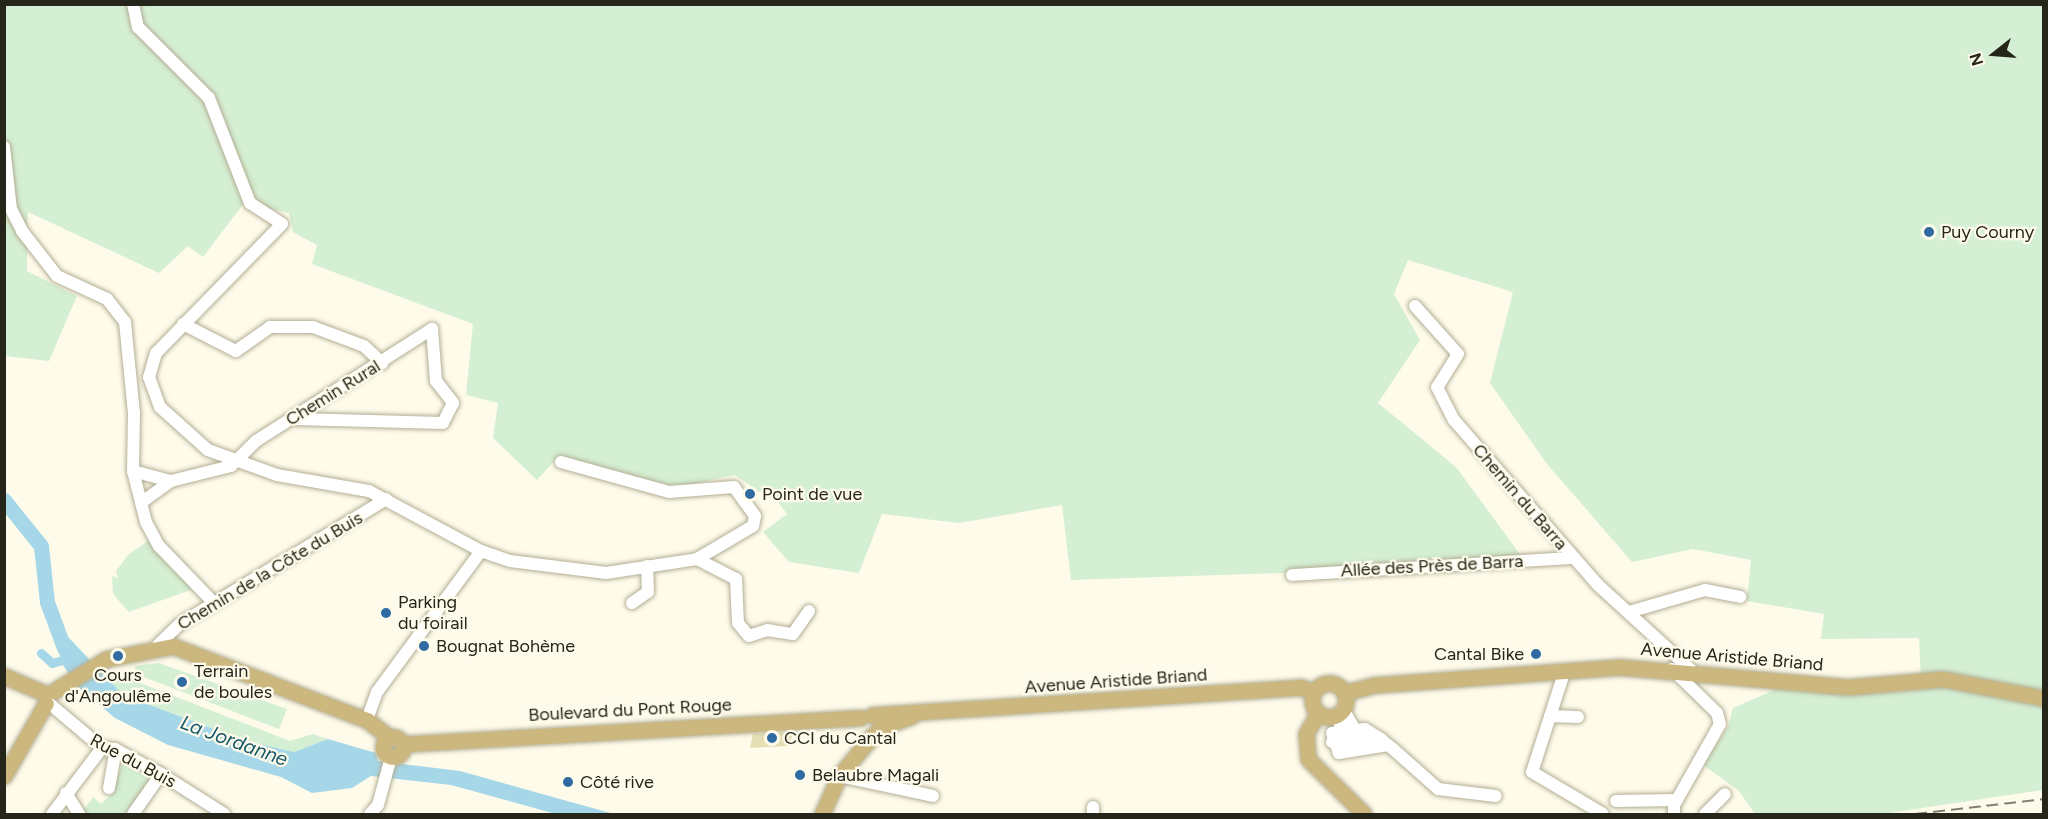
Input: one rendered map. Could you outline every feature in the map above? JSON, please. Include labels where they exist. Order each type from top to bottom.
[{"type":"main road","points":[[4,776],[49,698],[68,681],[94,666],[158,645],[173,646],[367,720],[396,740],[401,754],[391,760]]},
{"type":"main road","name":"Avenue Aristide Briand","points":[[866,729],[920,713],[1301,687],[1313,692],[1332,683],[1344,693],[1374,685],[1565,670],[1672,668],[1848,687],[1943,679],[2043,698]]},
{"type":"main road","points":[[4,676],[49,698]]},
{"type":"main road","points":[[1313,692],[1323,715]]},
{"type":"main road","points":[[1344,693],[1343,709],[1323,715],[1306,734],[1308,759],[1364,814]]},
{"type":"main road","points":[[817,814],[831,785],[866,729]]},
{"type":"main road","name":"Boulevard du Pont Rouge","points":[[396,740],[866,729]]},
{"type":"street","points":[[133,4],[138,27],[209,98],[250,203],[282,224],[275,237],[183,324],[156,353],[149,377],[159,407],[174,424],[208,450],[236,460],[386,499],[481,551],[510,561],[606,573],[697,559],[753,525],[755,516],[734,486],[669,492],[561,462]]},
{"type":"street","points":[[4,147],[12,209],[22,231],[63,281],[117,307],[125,322],[132,377],[133,471],[141,503],[159,546],[214,603]]},
{"type":"street","name":"Chemin du Barra","points":[[1415,306],[1458,354],[1438,383],[1442,402],[1573,558],[1691,670]]},
{"type":"street","points":[[183,324],[236,351],[270,327],[313,327],[364,346],[382,363]]},
{"type":"street","name":"Chemin Rural","points":[[236,460],[256,441],[296,419],[432,330],[436,381],[453,403],[443,423],[296,419]]},
{"type":"street","points":[[132,377],[149,377]]},
{"type":"street","points":[[141,503],[171,481],[236,460]]},
{"type":"street","points":[[133,471],[171,481]]},
{"type":"street","name":"Chemin de la Côte du Buis","points":[[158,645],[214,603],[386,499]]},
{"type":"street","points":[[367,720],[377,692],[481,551]]},
{"type":"street","name":"Allée des Près de Barra","points":[[1292,575],[1573,558]]},
{"type":"street","points":[[697,559],[736,579],[738,623],[749,636],[767,630],[793,634],[809,611]]},
{"type":"street","points":[[632,603],[648,592],[647,566]]},
{"type":"street","points":[[1629,612],[1705,590],[1740,597]]},
{"type":"street","points":[[1672,668],[1717,713],[1720,724],[1677,800],[1674,814]]},
{"type":"street","points":[[1565,670],[1534,776],[1603,814]]},
{"type":"street","name":"Rue du Buis","points":[[49,698],[72,726],[102,748],[116,750],[161,774],[224,814]]},
{"type":"street","points":[[1343,709],[1348,729]]},
{"type":"street","points":[[1323,715],[1338,719],[1348,729]]},
{"type":"street","points":[[1550,716],[1578,717]]},
{"type":"street","points":[[1388,745],[1339,753],[1332,742],[1332,733],[1348,729],[1372,734],[1388,745],[1438,789],[1496,796]]},
{"type":"street","points":[[1332,742],[1372,734]]},
{"type":"street","points":[[52,814],[102,748]]},
{"type":"street","points":[[109,788],[116,750]]},
{"type":"street","points":[[377,811],[391,760]]},
{"type":"street","points":[[133,814],[161,774]]},
{"type":"street","points":[[831,785],[933,796]]},
{"type":"street","points":[[66,793],[78,814]]},
{"type":"street","points":[[1705,814],[1725,794]]},
{"type":"street","points":[[1616,801],[1677,800]]},
{"type":"green space","points":[[5,5],[2043,5],[2043,790],[1882,814],[1755,814],[1739,791],[1703,765],[1728,727],[1733,708],[1779,688],[1900,692],[1921,681],[1919,638],[1821,639],[1824,614],[1747,601],[1751,560],[1693,549],[1632,562],[1547,464],[1490,383],[1513,292],[1408,260],[1394,294],[1420,340],[1378,403],[1456,467],[1522,557],[1283,573],[1071,580],[1062,505],[959,523],[882,514],[859,573],[789,562],[763,532],[787,514],[769,490],[759,492],[735,475],[678,487],[558,457],[537,480],[493,438],[498,403],[466,395],[473,324],[312,264],[317,245],[293,232],[289,213],[244,203],[203,257],[188,246],[159,273],[28,212],[27,271],[77,296],[49,361],[5,356]]},
{"type":"green space","points":[[151,539],[196,588],[129,612],[113,594],[112,576],[118,578],[116,571],[128,555]]},
{"type":"green space","points":[[159,663],[287,709],[279,729],[136,674],[135,666]]},
{"type":"green space","points":[[104,669],[290,741],[313,734],[328,739],[294,752],[246,741],[123,695],[97,674]]},
{"type":"green space","points":[[123,760],[153,782],[129,814],[81,814],[93,797],[101,804],[113,792]]},
{"type":"water","points":[[56,631],[70,639],[123,695],[246,741],[294,752],[328,739],[376,753],[378,761],[460,771],[614,814],[556,814],[451,785],[371,776],[352,788],[312,793],[281,777],[168,745],[115,718],[76,685],[61,662]]},
{"type":"building","name":"CCI du Cantal","points":[[794,732],[788,746],[750,748],[753,734]]},
{"type":"waterway","name":"La Jordanne","points":[[4,500],[41,546],[47,602],[64,648]]},
{"type":"waterway","points":[[41,653],[52,663],[69,658]]},
{"type":"railway","points":[[1915,814],[2044,799]]},
{"type":"place","name":"Puy Courny","points":[[1929,232]]},
{"type":"place","name":"Point de vue","points":[[750,494]]},
{"type":"place","name":"Parking du foirail","points":[[386,613]]},
{"type":"place","name":"Bougnat Bohème","points":[[424,646]]},
{"type":"place","name":"Cantal Bike","points":[[1536,654]]},
{"type":"place","name":"Cours d'Angoulême","points":[[118,656]]},
{"type":"place","name":"Terrain de boules","points":[[182,682]]},
{"type":"place","name":"CCI du Cantal","points":[[772,738]]},
{"type":"place","name":"Belaubre Magali","points":[[800,775]]},
{"type":"place","name":"Côté rive","points":[[568,782]]}]
